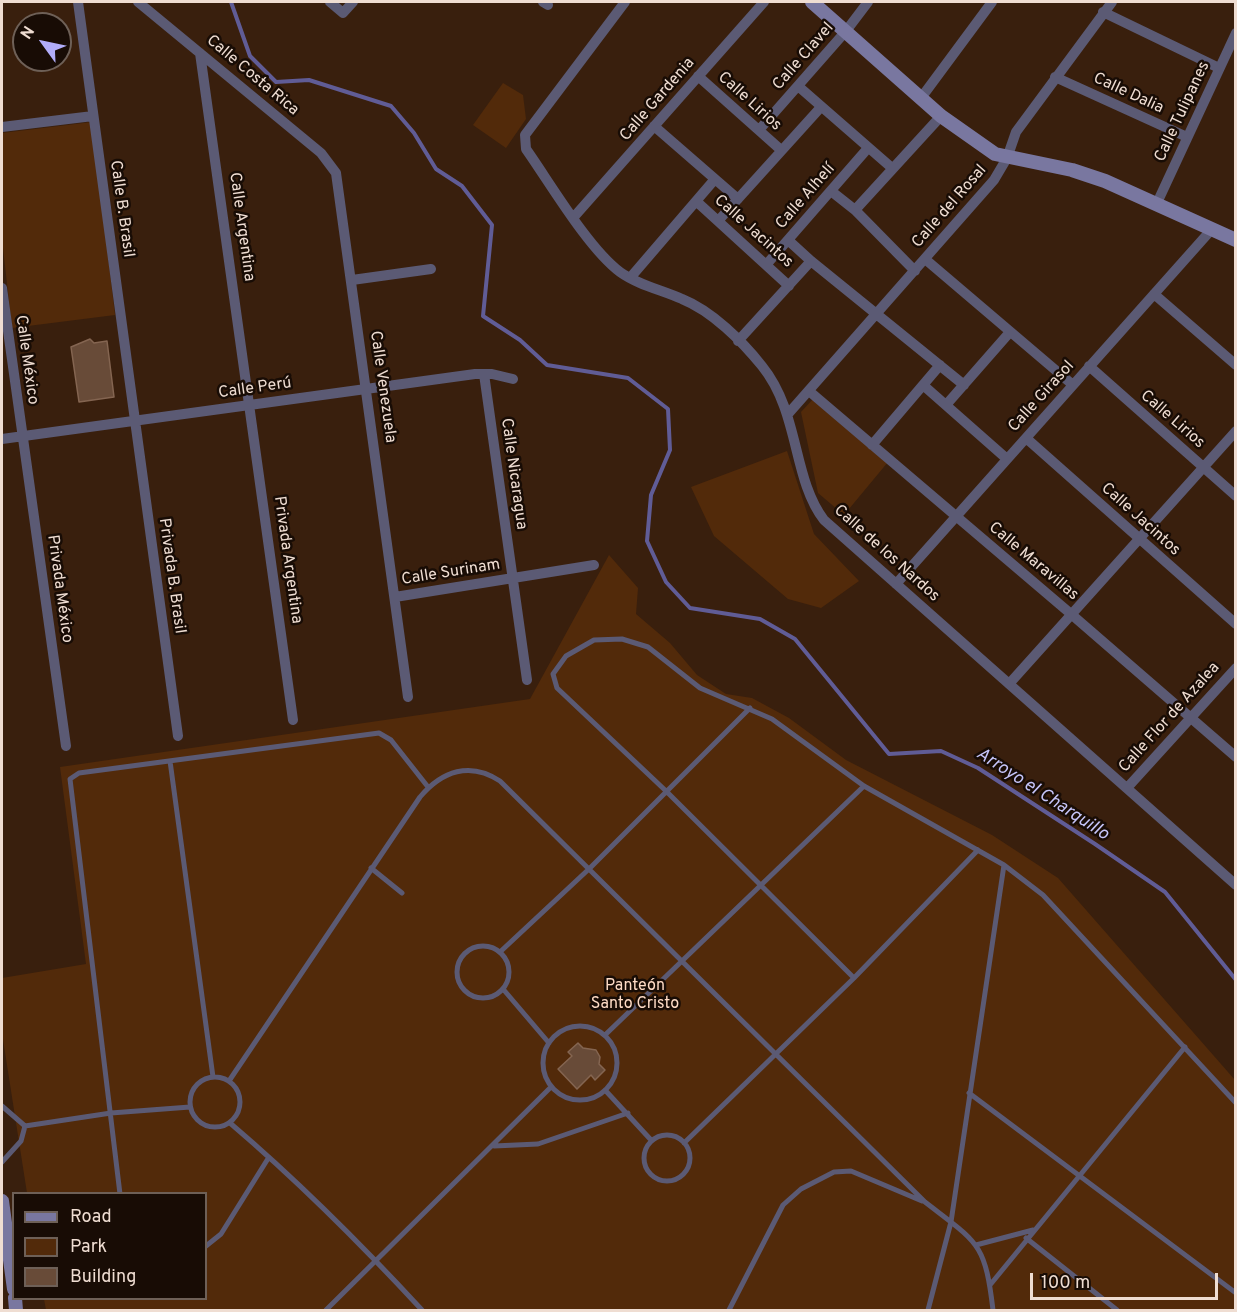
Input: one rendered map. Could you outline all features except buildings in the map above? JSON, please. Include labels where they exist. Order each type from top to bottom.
[{"type":"street","name":"Calle B. Brasil","points":[[78,2],[135,420]]},
{"type":"street","name":"Calle Costa Rica","points":[[138,2],[321,153],[333,166],[338,180]]},
{"type":"street","points":[[330,2],[344,13],[352,2]]},
{"type":"street","points":[[573,218],[526,149],[525,135],[625,2]]},
{"type":"street","name":"Calle Gardenia","points":[[573,218],[764,2]]},
{"type":"street","points":[[812,2],[941,116],[983,148],[1007,158],[1081,173],[1157,203],[1236,240]]},
{"type":"street","name":"Calle Clavel","points":[[759,130],[846,32],[868,2]]},
{"type":"street","points":[[921,98],[992,2]]},
{"type":"street","name":"Calle del Rosal","points":[[788,414],[994,180],[1007,158],[1016,132],[1112,2]]},
{"type":"street","points":[[1104,12],[1219,68]]},
{"type":"street","name":"Calle Tulipanes","points":[[1157,203],[1236,33]]},
{"type":"street","name":"Calle Argentina","points":[[200,53],[251,405]]},
{"type":"street","name":"Calle Lirios","points":[[698,76],[781,150]]},
{"type":"street","name":"Calle Dalia","points":[[1055,77],[1187,137]]},
{"type":"street","points":[[798,86],[892,168]]},
{"type":"street","points":[[718,221],[821,107]]},
{"type":"street","points":[[2,127],[93,116]]},
{"type":"street","points":[[855,210],[941,116]]},
{"type":"street","name":"Calle Jacintos","points":[[654,126],[738,199]]},
{"type":"street","name":"Calle Alhelí","points":[[766,265],[868,148]]},
{"type":"street","points":[[630,278],[716,179]]},
{"type":"street","name":"Calle Venezuela","points":[[338,180],[408,697]]},
{"type":"street","points":[[831,191],[855,210],[915,271]]},
{"type":"street","name":"Calle Jacintos","points":[[696,201],[789,286]]},
{"type":"street","name":"Calle de los Nardos","points":[[573,218],[611,265],[630,278],[694,305],[738,341],[771,380],[788,414],[817,511],[833,529],[1236,885]]},
{"type":"street","name":"Calle Girasol","points":[[896,584],[1212,229]]},
{"type":"street","name":"Calle Jacintos","points":[[789,240],[811,261],[964,385]]},
{"type":"street","points":[[925,259],[1073,385]]},
{"type":"street","points":[[738,341],[811,261]]},
{"type":"street","points":[[352,280],[430,269]]},
{"type":"street","name":"Calle México","points":[[2,288],[22,436]]},
{"type":"street","points":[[1154,294],[1236,365]]},
{"type":"street","points":[[946,405],[1010,332]]},
{"type":"street","points":[[872,446],[940,365]]},
{"type":"street","name":"Calle Lirios","points":[[1089,366],[1236,496]]},
{"type":"street","name":"Calle Perú","points":[[2,439],[484,374],[513,379]]},
{"type":"street","name":"Calle Nicaragua","points":[[484,374],[527,680]]},
{"type":"street","points":[[923,385],[1007,459]]},
{"type":"street","name":"Calle Maravillas","points":[[809,391],[1236,757]]},
{"type":"street","name":"Privada Argentina","points":[[251,405],[293,720]]},
{"type":"street","name":"Privada B. Brasil","points":[[135,420],[178,736]]},
{"type":"street","points":[[1009,684],[1236,431]]},
{"type":"street","name":"Privada México","points":[[22,436],[66,746]]},
{"type":"street","name":"Calle Jacintos","points":[[1026,438],[1236,624]]},
{"type":"street","name":"Calle Surinam","points":[[395,597],[594,565]]},
{"type":"street","name":"Calle Flor de Azalea","points":[[1127,788],[1236,668]]},
{"type":"street","points":[[2,1201],[12,1274]]},
{"type":"lane","points":[[854,978],[666,791],[557,688],[554,674],[566,656],[594,640],[635,642],[659,654],[700,688],[772,719],[864,786],[1004,865],[1043,895],[1236,1103]]},
{"type":"lane","points":[[500,952],[590,868],[750,708]]},
{"type":"lane","points":[[120,1192],[69,784],[73,776],[170,760],[379,733],[391,740],[428,788]]},
{"type":"lane","points":[[170,760],[213,1077]]},
{"type":"lane","points":[[229,1081],[371,868],[428,788],[438,779],[460,769],[491,774],[590,868],[925,1203],[951,1222],[976,1245],[988,1268],[993,1311]]},
{"type":"lane","points":[[605,1035],[864,786]]},
{"type":"lane","points":[[684,1143],[854,978],[978,850]]},
{"type":"lane","points":[[928,1311],[951,1222],[1004,865]]},
{"type":"lane","points":[[371,868],[402,893]]},
{"type":"lane","points":[[486,946],[500,952],[506,959],[509,974],[503,989],[489,998],[481,998],[466,992],[458,978],[459,962],[470,950],[486,946]]},
{"type":"lane","points":[[503,989],[549,1043]]},
{"type":"lane","points":[[580,1025],[597,1029],[605,1035],[613,1045],[617,1061],[615,1076],[606,1090],[590,1099],[576,1101],[561,1095],[551,1087],[542,1065],[544,1052],[553,1036],[564,1029],[580,1025]]},
{"type":"lane","points":[[990,1285],[1026,1238],[1185,1047]]},
{"type":"lane","points":[[213,1077],[229,1081],[235,1086],[241,1102],[240,1110],[230,1124],[214,1128],[205,1126],[193,1115],[190,1107],[190,1097],[195,1087],[213,1077]]},
{"type":"lane","points":[[326,1311],[495,1146],[551,1087]]},
{"type":"lane","points":[[606,1090],[651,1140]]},
{"type":"lane","points":[[969,1093],[1236,1293]]},
{"type":"lane","points":[[2,1106],[25,1126],[111,1113],[190,1107]]},
{"type":"lane","points":[[495,1146],[538,1144],[628,1113]]},
{"type":"lane","points":[[230,1124],[269,1156],[376,1261],[422,1311]]},
{"type":"lane","points":[[2,1162],[21,1142],[25,1126]]},
{"type":"lane","points":[[664,1135],[672,1135],[684,1143],[690,1156],[687,1169],[676,1179],[655,1178],[646,1167],[644,1153],[651,1140],[664,1135]]},
{"type":"lane","points":[[207,1245],[221,1234],[269,1156]]},
{"type":"lane","points":[[729,1311],[783,1205],[801,1189],[834,1172],[851,1171],[925,1203]]},
{"type":"lane","points":[[976,1245],[1035,1230]]},
{"type":"lane","points":[[1026,1238],[1117,1311]]},
{"type":"green space","points":[[503,83],[523,95],[526,119],[506,148],[473,125]]},
{"type":"green space","points":[[92,122],[115,315],[12,328],[2,239],[2,133]]},
{"type":"green space","points":[[813,399],[888,462],[844,515],[818,493],[801,412]]},
{"type":"green space","points":[[787,451],[814,534],[859,581],[821,608],[788,599],[714,536],[691,487]]},
{"type":"green space","name":"Panteón Santo Cristo","points":[[609,555],[638,588],[636,614],[670,643],[697,675],[726,694],[752,698],[789,718],[846,760],[992,835],[1058,878],[1235,1080],[1235,1310],[46,1310],[44,1300],[207,1300],[207,1192],[27,1192],[2,1033],[2,978],[86,964],[60,767],[530,699]]},
{"type":"waterway","name":"Arroyo el Charquillo","points":[[231,2],[250,56],[276,82],[309,80],[391,106],[414,133],[436,169],[462,186],[492,225],[483,316],[520,340],[547,365],[628,378],[668,409],[670,450],[651,495],[647,541],[666,582],[690,608],[760,619],[795,639],[889,754],[941,751],[978,768],[1095,844],[1165,892],[1236,980]]}]
